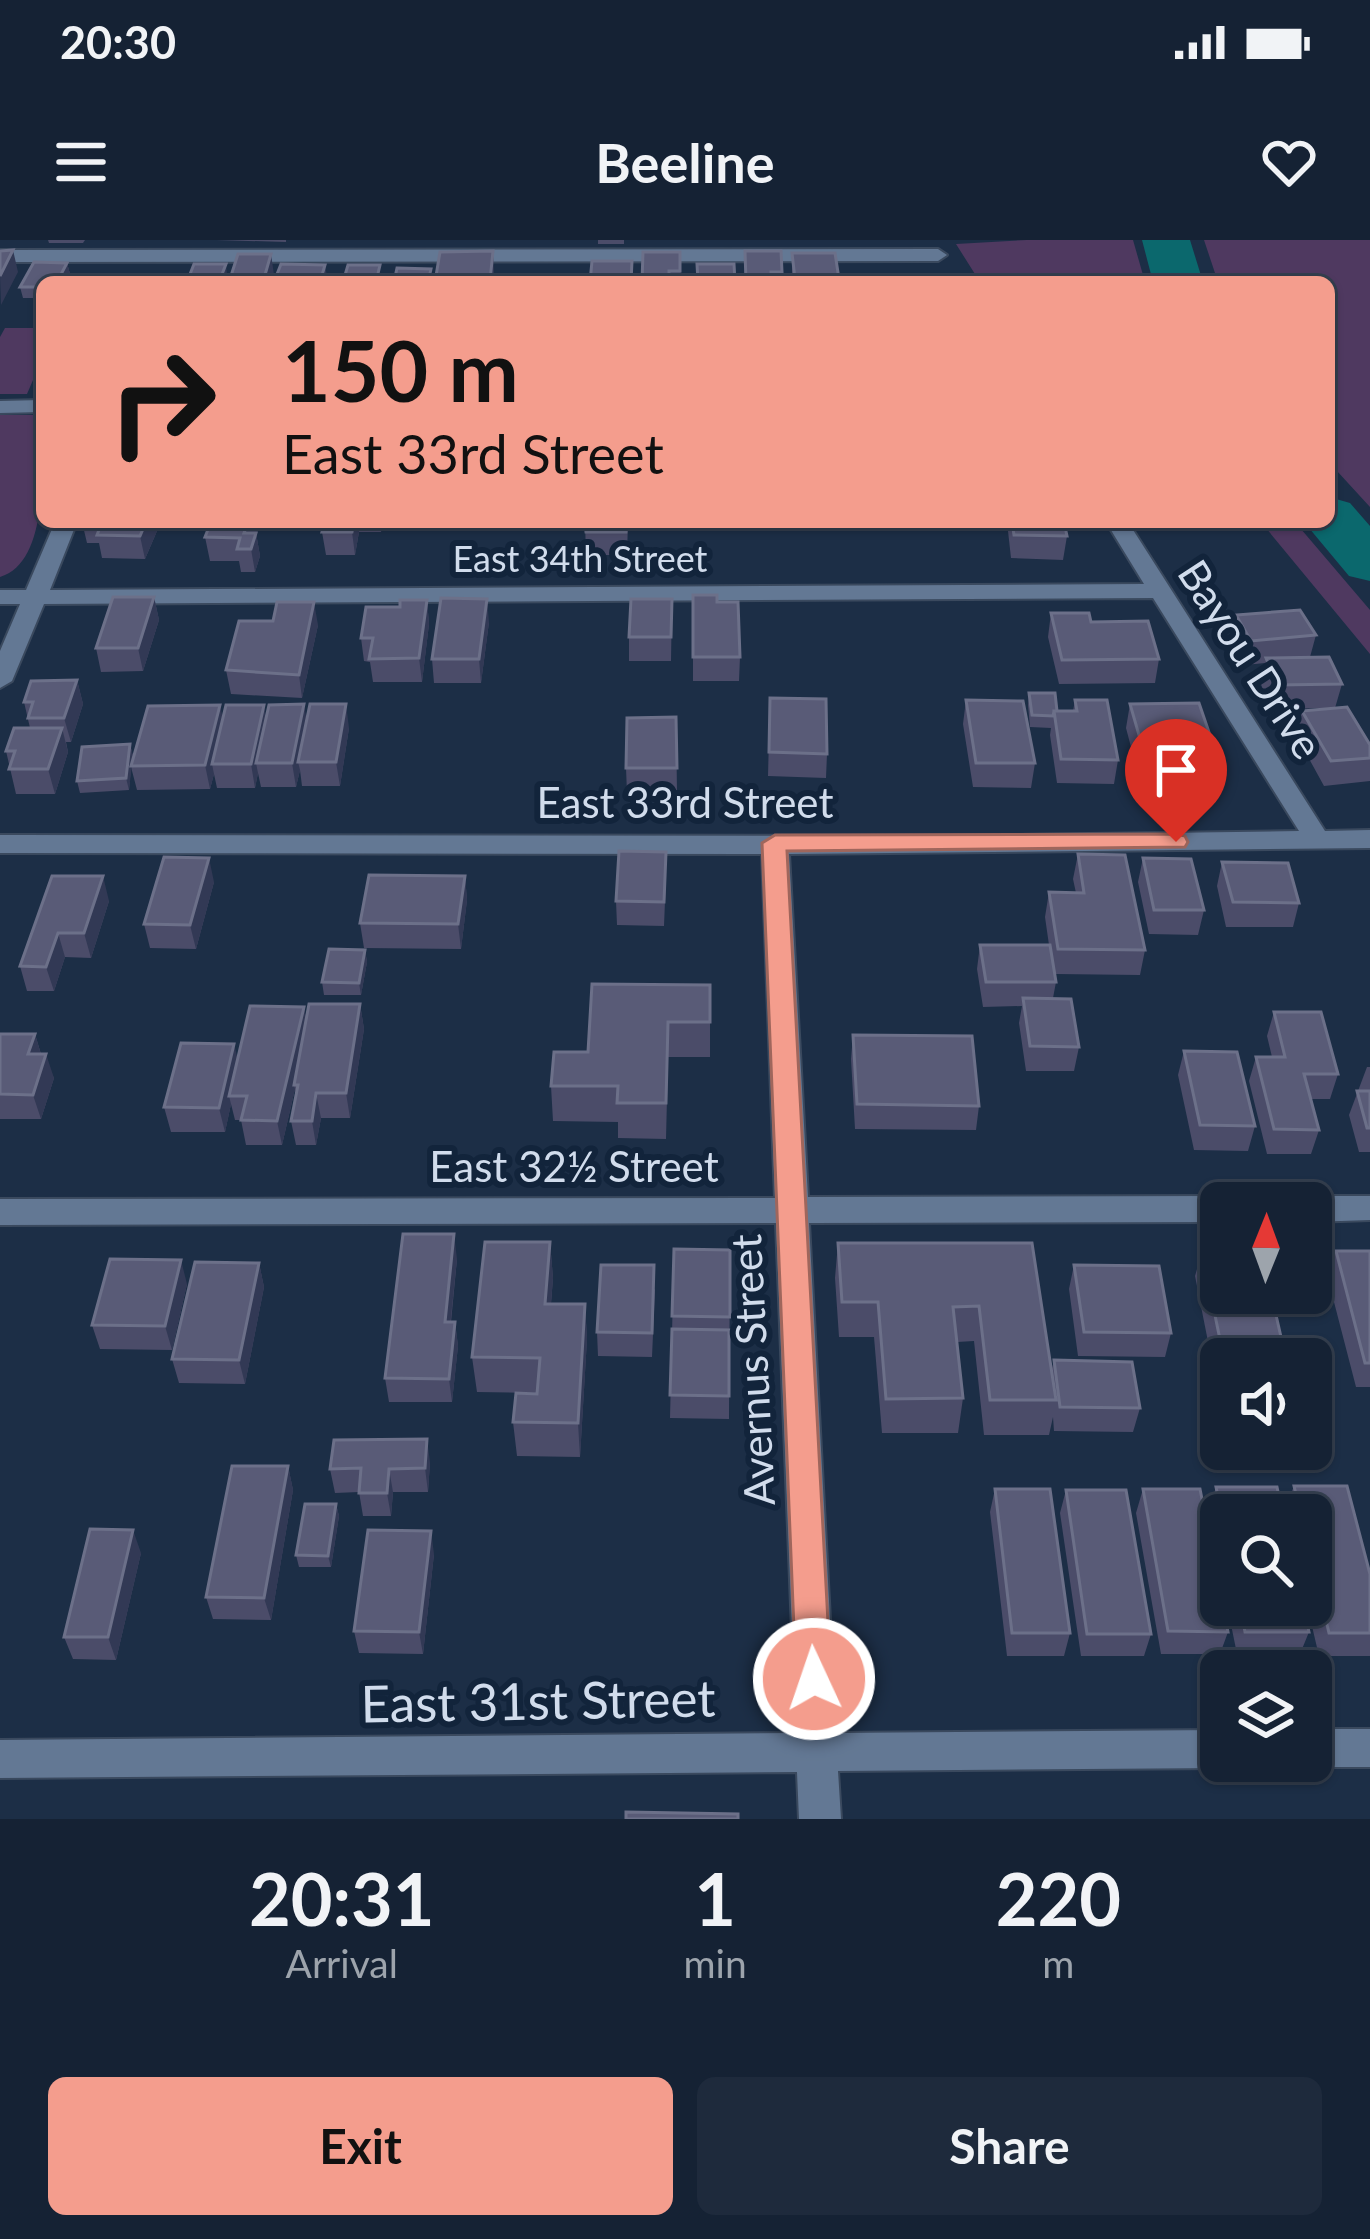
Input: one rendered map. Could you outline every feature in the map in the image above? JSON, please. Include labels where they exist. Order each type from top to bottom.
[{"type":"street","points":[[0,256],[171,248],[938,254]]},
{"type":"street","points":[[0,406],[36,406]]},
{"type":"street","points":[[0,681],[64,528]]},
{"type":"street","name":"Bayou Drive","points":[[1121,528],[1317,839]]},
{"type":"street","name":"East 34th Street","points":[[0,597],[1161,591]]},
{"type":"street","name":"East 33rd Street","points":[[0,844],[1370,839]]},
{"type":"street","name":"Avernus Street","points":[[775,843],[820,1819]]},
{"type":"street","points":[[1332,1209],[1370,1208]]},
{"type":"street","name":"East 32½ Street","points":[[0,1212],[1200,1209]]},
{"type":"street","points":[[1332,1748],[1370,1748]]},
{"type":"street","name":"East 31st Street","points":[[0,1760],[1200,1749]]},
{"type":"shaded area","points":[[1133,240],[1143,276],[976,276],[956,244]]},
{"type":"shaded area","points":[[1204,240],[1370,240],[1370,507],[1335,464],[1335,276],[1216,276]]},
{"type":"shaded area","points":[[5,328],[36,328],[36,373],[27,394],[0,394],[0,337]]},
{"type":"shaded area","points":[[0,415],[36,415],[36,530],[16,567],[0,577]]},
{"type":"shaded area","points":[[1266,528],[1300,528],[1370,610],[1370,654]]},
{"type":"building","points":[[13,250],[0,276],[0,251]]},
{"type":"building","points":[[493,251],[490,276],[436,276],[440,252]]},
{"type":"building","points":[[745,251],[781,251],[782,272],[746,276]]},
{"type":"building","points":[[643,252],[680,252],[680,271],[642,276]]},
{"type":"building","points":[[792,253],[835,253],[839,276],[795,276]]},
{"type":"building","points":[[238,254],[271,254],[265,276],[231,276]]},
{"type":"building","points":[[592,261],[632,261],[631,276],[591,276]]},
{"type":"building","points":[[34,262],[67,263],[60,276],[36,276],[36,287],[20,287]]},
{"type":"building","points":[[194,264],[226,264],[221,276],[189,276]]},
{"type":"building","points":[[281,264],[325,265],[322,276],[276,276]]},
{"type":"building","points":[[697,264],[734,264],[735,276],[698,276]]},
{"type":"building","points":[[348,265],[380,265],[377,276],[345,276]]},
{"type":"building","points":[[397,268],[431,269],[429,276],[395,276]]},
{"type":"building","points":[[100,528],[143,528],[140,536],[97,535]]},
{"type":"building","points":[[209,528],[246,528],[244,533],[256,533],[251,549],[237,549],[240,538],[205,537]]},
{"type":"building","points":[[323,528],[353,528],[352,532],[322,532]]},
{"type":"building","points":[[586,528],[626,528],[626,532],[586,532]]},
{"type":"building","points":[[1013,528],[1065,528],[1067,536],[1014,535]]},
{"type":"building","points":[[693,595],[717,595],[717,602],[738,602],[740,657],[693,657]]},
{"type":"building","points":[[113,597],[154,597],[138,648],[96,648]]},
{"type":"building","points":[[441,598],[487,599],[479,659],[432,659]]},
{"type":"building","points":[[631,599],[672,599],[671,637],[629,637]]},
{"type":"building","points":[[400,600],[427,600],[419,658],[369,659],[373,638],[361,638],[366,607],[400,607]]},
{"type":"building","points":[[277,602],[314,602],[299,675],[226,670],[239,621],[273,621]]},
{"type":"building","points":[[1300,610],[1316,635],[1251,641],[1236,615]]},
{"type":"building","points":[[1051,613],[1089,613],[1091,622],[1148,621],[1159,659],[1062,660]]},
{"type":"building","points":[[1329,657],[1342,684],[1277,685],[1266,658]]},
{"type":"building","points":[[77,680],[64,718],[28,718],[33,702],[24,702],[31,681]]},
{"type":"building","points":[[1029,693],[1055,693],[1057,711],[1053,716],[1032,715]]},
{"type":"building","points":[[770,698],[826,699],[827,754],[769,752]]},
{"type":"building","points":[[966,700],[1023,701],[1035,763],[976,763]]},
{"type":"building","points":[[1075,700],[1107,700],[1118,760],[1061,759],[1054,711],[1077,711]]},
{"type":"building","points":[[1199,703],[1212,741],[1141,742],[1130,704]]},
{"type":"building","points":[[304,704],[292,763],[256,763],[269,705]]},
{"type":"building","points":[[310,704],[346,704],[336,762],[298,762]]},
{"type":"building","points":[[220,705],[205,765],[131,766],[148,706]]},
{"type":"building","points":[[226,705],[264,705],[251,764],[212,764]]},
{"type":"building","points":[[1347,707],[1370,745],[1370,758],[1331,761],[1302,711]]},
{"type":"building","points":[[676,717],[677,768],[626,768],[627,718]]},
{"type":"building","points":[[14,728],[62,728],[48,769],[9,769],[15,751],[6,751]]},
{"type":"building","points":[[130,744],[126,778],[77,781],[82,747]]},
{"type":"building","points":[[619,851],[666,852],[664,902],[616,901]]},
{"type":"building","points":[[1078,854],[1125,855],[1145,950],[1058,949],[1049,892],[1084,893]]},
{"type":"building","points":[[164,857],[209,858],[190,925],[144,924]]},
{"type":"building","points":[[1143,858],[1191,859],[1204,910],[1154,910]]},
{"type":"building","points":[[1222,862],[1288,863],[1299,903],[1233,902]]},
{"type":"building","points":[[369,875],[465,876],[458,924],[360,923]]},
{"type":"building","points":[[52,876],[103,876],[84,933],[58,933],[46,967],[20,966]]},
{"type":"building","points":[[980,945],[1050,945],[1056,982],[986,982]]},
{"type":"building","points":[[329,949],[365,950],[359,983],[322,982]]},
{"type":"building","points":[[592,984],[710,985],[710,1022],[668,1022],[666,1103],[617,1103],[618,1086],[551,1086],[554,1052],[588,1052]]},
{"type":"building","points":[[1023,998],[1071,999],[1079,1047],[1030,1046]]},
{"type":"building","points":[[309,1004],[360,1004],[346,1093],[316,1093],[312,1121],[291,1121],[298,1085],[294,1085]]},
{"type":"building","points":[[250,1006],[304,1007],[277,1121],[241,1120],[247,1096],[229,1096]]},
{"type":"building","points":[[1274,1012],[1321,1012],[1338,1074],[1304,1074],[1319,1130],[1274,1129],[1256,1057],[1285,1057]]},
{"type":"building","points":[[0,1034],[35,1034],[28,1054],[46,1054],[33,1095],[0,1094]]},
{"type":"building","points":[[853,1035],[972,1036],[979,1106],[857,1104]]},
{"type":"building","points":[[181,1043],[234,1044],[219,1108],[164,1107]]},
{"type":"building","points":[[1184,1051],[1237,1052],[1255,1126],[1200,1125]]},
{"type":"building","points":[[1357,1091],[1370,1091],[1370,1128],[1367,1128]]},
{"type":"building","points":[[403,1234],[454,1234],[445,1322],[455,1322],[449,1379],[385,1378]]},
{"type":"building","points":[[485,1242],[550,1242],[545,1304],[585,1304],[578,1423],[513,1422],[516,1393],[537,1394],[540,1358],[472,1357]]},
{"type":"building","points":[[838,1243],[1032,1243],[1056,1400],[990,1400],[979,1306],[953,1307],[963,1398],[886,1399],[878,1302],[842,1302]]},
{"type":"building","points":[[674,1249],[730,1250],[730,1317],[672,1316]]},
{"type":"building","points":[[1336,1251],[1370,1251],[1370,1363],[1365,1363]]},
{"type":"building","points":[[110,1259],[181,1260],[165,1326],[92,1325]]},
{"type":"building","points":[[195,1262],[259,1263],[239,1360],[172,1359]]},
{"type":"building","points":[[601,1265],[654,1265],[652,1333],[597,1332]]},
{"type":"building","points":[[1074,1265],[1159,1266],[1171,1333],[1084,1332]]},
{"type":"building","points":[[1215,1314],[1276,1314],[1281,1338],[1220,1338]]},
{"type":"building","points":[[672,1329],[729,1330],[729,1396],[670,1395]]},
{"type":"building","points":[[1054,1360],[1132,1362],[1140,1408],[1060,1407]]},
{"type":"building","points":[[427,1439],[425,1468],[389,1469],[387,1493],[359,1493],[361,1468],[330,1469],[334,1440]]},
{"type":"building","points":[[232,1466],[288,1466],[264,1598],[206,1597]]},
{"type":"building","points":[[1294,1486],[1347,1486],[1370,1574],[1370,1633],[1329,1633],[1332,1494],[1296,1494]]},
{"type":"building","points":[[1216,1487],[1277,1487],[1278,1494],[1218,1494]]},
{"type":"building","points":[[995,1489],[1050,1489],[1070,1633],[1012,1633]]},
{"type":"building","points":[[1143,1489],[1200,1489],[1200,1626],[1227,1626],[1228,1632],[1168,1631]]},
{"type":"building","points":[[1066,1490],[1126,1490],[1151,1634],[1087,1634]]},
{"type":"building","points":[[305,1504],[336,1504],[328,1556],[296,1555]]},
{"type":"building","points":[[90,1529],[133,1530],[108,1637],[64,1637]]},
{"type":"building","points":[[368,1530],[431,1531],[419,1632],[354,1631]]},
{"type":"building","points":[[1244,1626],[1308,1626],[1309,1632],[1245,1632]]},
{"type":"building","points":[[626,1812],[738,1814],[738,1819],[626,1819]]},
{"type":"waterway","points":[[1166,240],[1176,276]]},
{"type":"waterway","points":[[1335,522],[1370,563]]},
{"type":"route","points":[[814,1679],[775,843],[1176,842]]}]
